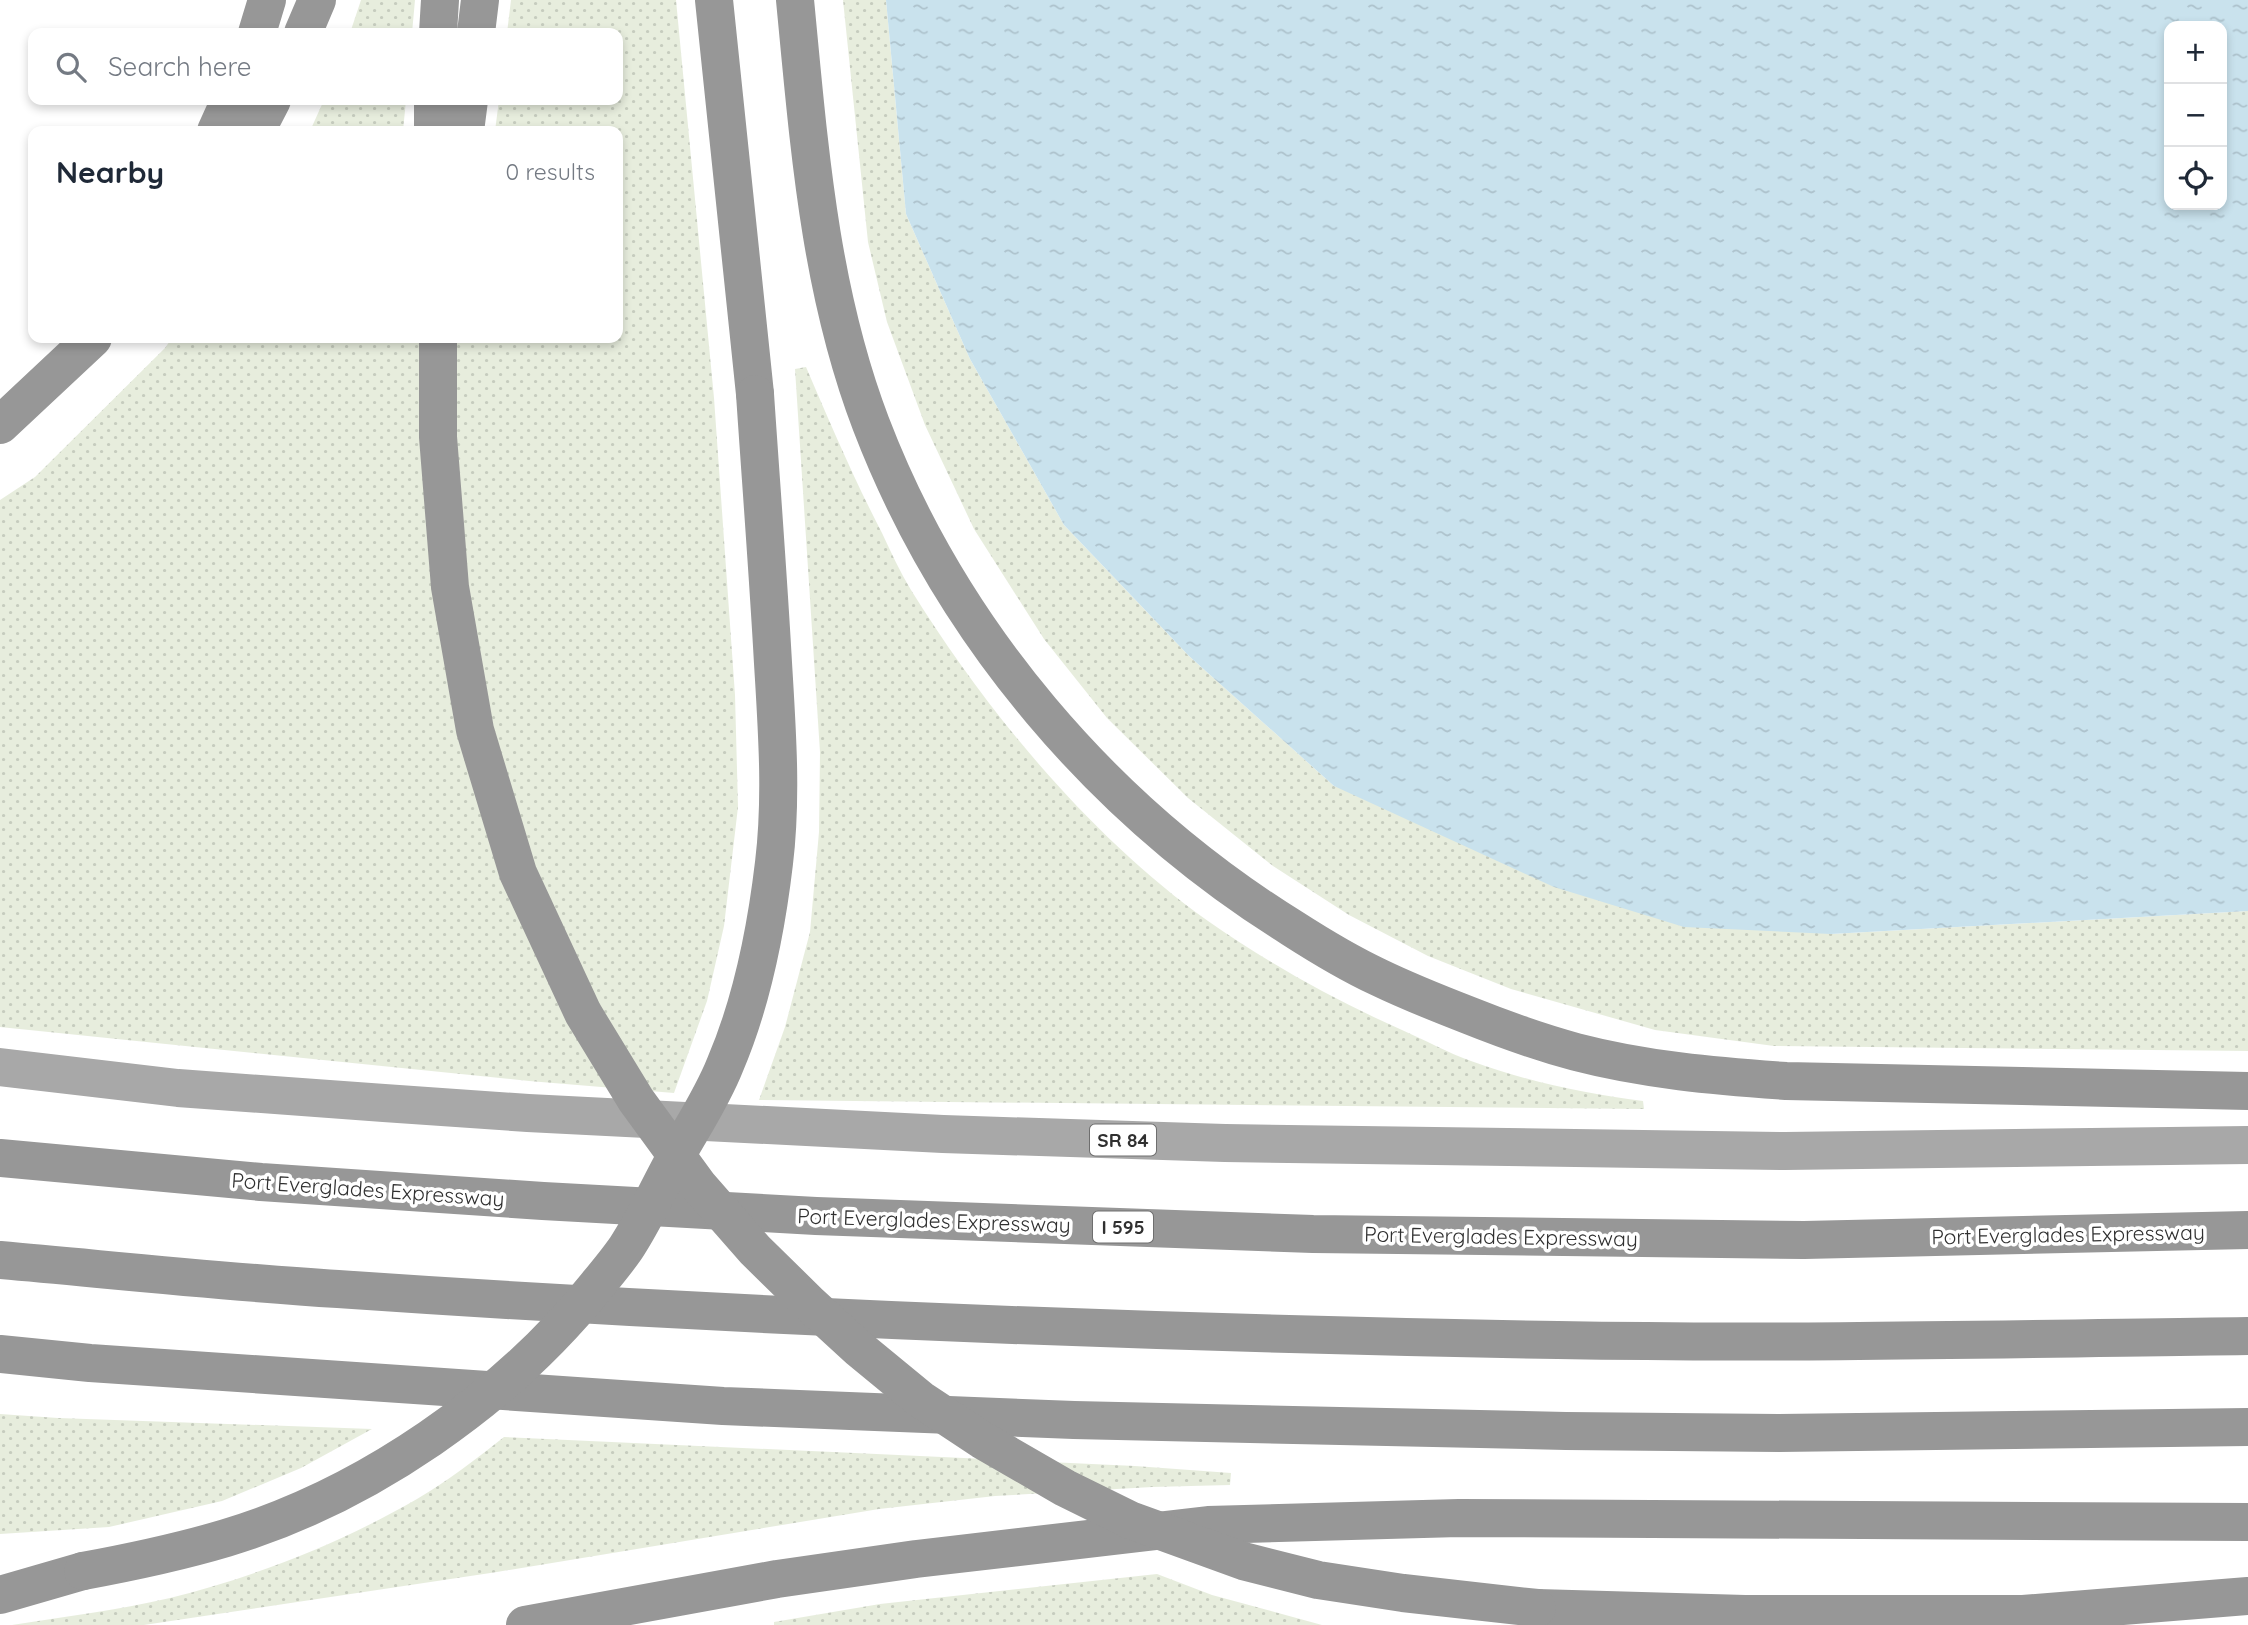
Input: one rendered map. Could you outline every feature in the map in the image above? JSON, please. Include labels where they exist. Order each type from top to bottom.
[{"type":"highway","points":[[259,28],[267,0]]},
{"type":"highway","points":[[305,28],[317,0]]},
{"type":"highway","points":[[438,28],[440,0]]},
{"type":"highway","points":[[477,28],[480,0]]},
{"type":"highway","points":[[0,1595],[83,1571],[152,1558],[229,1537],[298,1511],[360,1480],[423,1443],[477,1403],[531,1357],[581,1305],[626,1248],[725,1067],[748,997],[764,931],[774,860],[779,791],[755,394],[714,0]]},
{"type":"highway","points":[[795,0],[818,221],[830,288],[848,356],[871,423],[899,489],[930,551],[965,608],[1048,719],[1096,772],[1145,819],[1200,865],[1257,906],[1375,976],[1495,1026],[1575,1052],[1712,1076],[1786,1081],[2248,1091]]},
{"type":"highway","points":[[218,126],[228,105]]},
{"type":"highway","points":[[259,126],[269,105]]},
{"type":"highway","points":[[433,105],[433,126]]},
{"type":"highway","points":[[466,126],[468,105]]},
{"type":"highway","points":[[0,425],[88,343]]},
{"type":"highway","points":[[438,343],[438,437],[450,587],[478,743],[518,873],[583,1013],[636,1100],[698,1185],[755,1250],[810,1304],[920,1399],[982,1440],[1130,1520],[1243,1561],[1318,1580],[1403,1593],[1537,1608],[1745,1614],[2023,1614],[2248,1596]]},
{"type":"highway","name":"Port Everglades Expressway","points":[[0,1158],[261,1182],[542,1201],[816,1216],[1313,1234],[1804,1240],[2248,1230]]},
{"type":"highway","points":[[0,1260],[385,1292],[682,1311],[1046,1327],[1561,1340],[1880,1342],[2248,1336]]},
{"type":"highway","points":[[0,1354],[104,1364],[723,1406],[1073,1420],[1779,1433],[2248,1427]]},
{"type":"highway","points":[[525,1625],[777,1579],[916,1559],[1208,1525],[1459,1518],[2248,1522]]},
{"type":"highway","points":[[0,1566],[83,1571]]},
{"type":"main road","name":"SR 84","points":[[0,1067],[178,1088],[384,1103],[943,1135],[1239,1143],[1758,1151],[2248,1145]]},
{"type":"green space","points":[[361,0],[415,0],[412,28],[352,28]]},
{"type":"green space","points":[[511,0],[676,0],[714,398],[735,695],[738,807],[724,926],[707,1001],[674,1093],[529,1081],[0,1027],[0,500],[35,477],[168,343],[623,343],[623,126],[496,126],[498,105],[623,105],[623,28],[508,28]]},
{"type":"green space","points":[[843,0],[886,0],[906,214],[970,359],[1064,525],[1189,656],[1334,786],[1831,934],[2248,911],[2248,1051],[1774,1046],[1655,1030],[1511,989],[1428,956],[1349,915],[1273,866],[1188,798],[1107,718],[1044,639],[974,529],[925,425],[887,322],[868,242]]},
{"type":"green space","points":[[322,105],[406,105],[403,126],[312,126]]},
{"type":"green space","points":[[806,367],[852,472],[896,562],[940,636],[1007,726],[1044,770],[1082,812],[1123,851],[1165,888],[1231,937],[1351,1006],[1471,1061],[1556,1086],[1643,1101],[1644,1109],[759,1100],[785,1027],[810,932],[819,832],[820,752],[795,369]]},
{"type":"green space","points":[[0,1414],[372,1429],[301,1468],[222,1501],[109,1527],[0,1534]]},
{"type":"green space","points":[[504,1437],[1135,1466],[1231,1473],[1230,1485],[995,1496],[879,1509],[497,1572],[144,1625],[12,1625],[170,1598],[234,1580],[297,1557],[358,1530],[417,1499]]},
{"type":"green space","points":[[1157,1574],[1212,1595],[1322,1625],[774,1625],[774,1622],[880,1604]]},
{"type":"water","points":[[886,0],[2248,0],[2248,911],[1831,934],[1684,927],[1554,887],[1334,786],[1189,656],[1064,525],[970,359],[906,214]]}]
